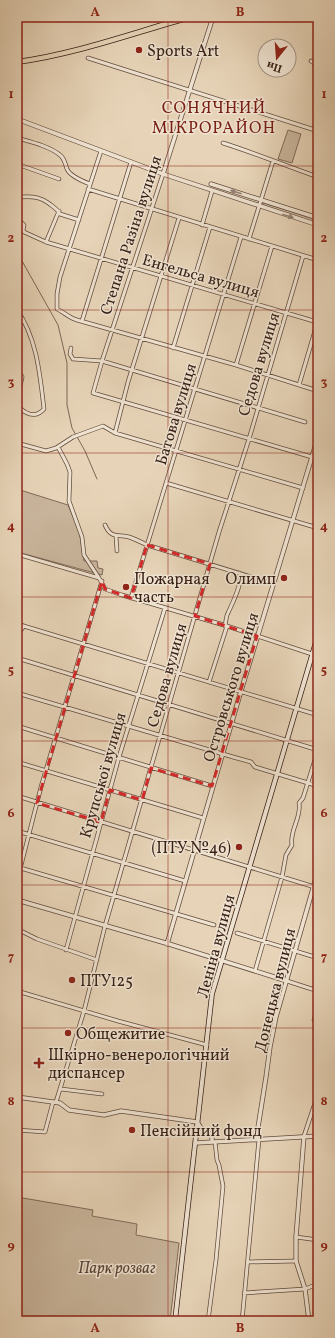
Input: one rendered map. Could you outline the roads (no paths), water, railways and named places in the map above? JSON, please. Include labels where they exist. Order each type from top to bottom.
[{"type":"main road","points":[[17,62],[50,57],[86,48],[190,17]]},
{"type":"main road","name":"Леніна вулиця","points":[[175,1321],[212,994],[318,635]]},
{"type":"street","name":"Степана Разіна вулиця","points":[[123,402],[93,393],[213,17]]},
{"type":"street","points":[[88,58],[318,131]]},
{"type":"street","points":[[311,62],[318,66]]},
{"type":"street","points":[[17,119],[163,174],[318,226]]},
{"type":"street","points":[[17,138],[37,144],[59,154],[63,158],[67,171],[90,184]]},
{"type":"street","points":[[223,143],[318,177]]},
{"type":"street","points":[[101,151],[60,277],[56,294],[56,309],[64,312],[70,318],[236,365],[318,391]]},
{"type":"street","points":[[249,239],[273,161]]},
{"type":"street","points":[[82,321],[131,162]]},
{"type":"street","points":[[17,164],[59,179]]},
{"type":"street","points":[[211,184],[318,218]]},
{"type":"street","points":[[88,189],[318,260]]},
{"type":"street","points":[[202,225],[212,191]]},
{"type":"street","points":[[20,197],[32,196],[40,198],[59,211],[60,214],[79,220]]},
{"type":"street","points":[[46,242],[59,211]]},
{"type":"street","name":"Енгельса вулиця","points":[[17,218],[24,225],[24,232],[46,242],[255,303],[286,314],[317,322],[318,324]]},
{"type":"street","points":[[115,433],[141,338],[162,276],[179,218]]},
{"type":"street","points":[[173,348],[210,227]]},
{"type":"street","name":"Батова вулиця","points":[[131,598],[241,237]]},
{"type":"street","points":[[236,365],[272,246]]},
{"type":"street","name":"Седова вулиця","points":[[17,1130],[45,1132],[61,1089],[84,1011],[105,926],[160,735],[303,256]]},
{"type":"street","points":[[17,310],[23,321],[38,360],[44,409],[40,413],[30,415],[23,412],[17,405]]},
{"type":"street","points":[[17,323],[23,321]]},
{"type":"street","points":[[299,385],[318,324]]},
{"type":"street","points":[[71,348],[70,354],[73,359],[102,361],[132,369],[305,422]]},
{"type":"street","points":[[17,374],[22,376],[17,398]]},
{"type":"street","points":[[123,402],[312,457]]},
{"type":"street","points":[[17,442],[46,451],[103,426],[115,433],[303,488]]},
{"type":"street","name":"Островського вулиця","points":[[167,944],[212,786],[223,754],[231,723],[318,437]]},
{"type":"street","points":[[58,447],[69,468],[69,501],[82,536],[84,555],[101,580],[105,589],[195,616],[312,654]]},
{"type":"street","points":[[166,483],[318,528]]},
{"type":"street","points":[[105,525],[110,533],[116,536],[128,537],[147,545],[236,571],[274,584]]},
{"type":"street","points":[[116,536],[117,550]]},
{"type":"street","points":[[17,554],[101,580]]},
{"type":"street","points":[[209,682],[226,626],[227,613],[232,606],[240,582],[240,574],[236,571]]},
{"type":"street","points":[[17,881],[19,868],[55,738],[101,580]]},
{"type":"street","name":"Крупської вулиця","points":[[66,950],[118,757],[165,608]]},
{"type":"street","points":[[17,624],[318,715]]},
{"type":"street","points":[[17,636],[24,626]]},
{"type":"street","points":[[17,630],[17,636]]},
{"type":"street","points":[[17,658],[318,750],[303,798],[299,803],[300,809],[291,840],[292,845],[286,855],[282,877],[255,971]]},
{"type":"street","points":[[17,693],[251,762],[255,767],[318,786]]},
{"type":"street","points":[[17,726],[212,786]]},
{"type":"street","points":[[17,762],[203,818]]},
{"type":"street","points":[[17,796],[318,888]]},
{"type":"street","points":[[17,831],[185,881]]},
{"type":"street","points":[[19,868],[214,925]]},
{"type":"street","name":"Донецька вулиця","points":[[257,1140],[270,1047],[318,871]]},
{"type":"street","points":[[17,900],[221,960],[318,991]]},
{"type":"street","points":[[17,929],[37,939],[97,960]]},
{"type":"street","points":[[237,932],[318,958]]},
{"type":"street","points":[[17,991],[207,1045]]},
{"type":"street","points":[[314,1020],[318,1006]]},
{"type":"street","points":[[61,1089],[102,1094]]},
{"type":"street","points":[[318,1094],[304,1136],[296,1237],[296,1261],[305,1289],[309,1321],[318,1316]]},
{"type":"street","points":[[17,1097],[60,1103],[69,1110],[104,1115],[121,1111],[197,1122],[200,1128],[212,1135],[223,1186],[216,1260],[208,1321]]},
{"type":"street","points":[[196,1144],[318,1136]]},
{"type":"street","points":[[242,1321],[257,1140]]},
{"type":"street","points":[[296,1237],[318,1240]]},
{"type":"street","points":[[248,1262],[296,1261]]},
{"type":"street","points":[[244,1293],[305,1289],[318,1284]]},
{"type":"waterway","points":[[17,252],[58,325],[67,363],[67,405],[72,428],[85,451],[97,479]]},
{"type":"place","name":"Sports Art","points":[[139,50]]},
{"type":"place","name":"Олимп","points":[[284,578]]},
{"type":"place","name":"Пожарная часть","points":[[126,587]]},
{"type":"place","name":"(ПТУ №46)","points":[[239,847]]},
{"type":"place","name":"ПТУ125","points":[[72,980]]},
{"type":"place","name":"Общежитие","points":[[68,1033]]},
{"type":"place","name":"Шкірно-венерологічний диспансер","points":[[39,1063]]},
{"type":"place","name":"Пенсійний фонд","points":[[132,1130]]},
{"type":"district","name":"СОНЯЧНИЙ МІКРОРАЙОН","points":[[214,117]]},
{"type":"park label","name":"Парк розваг","points":[[117,1267]]}]
